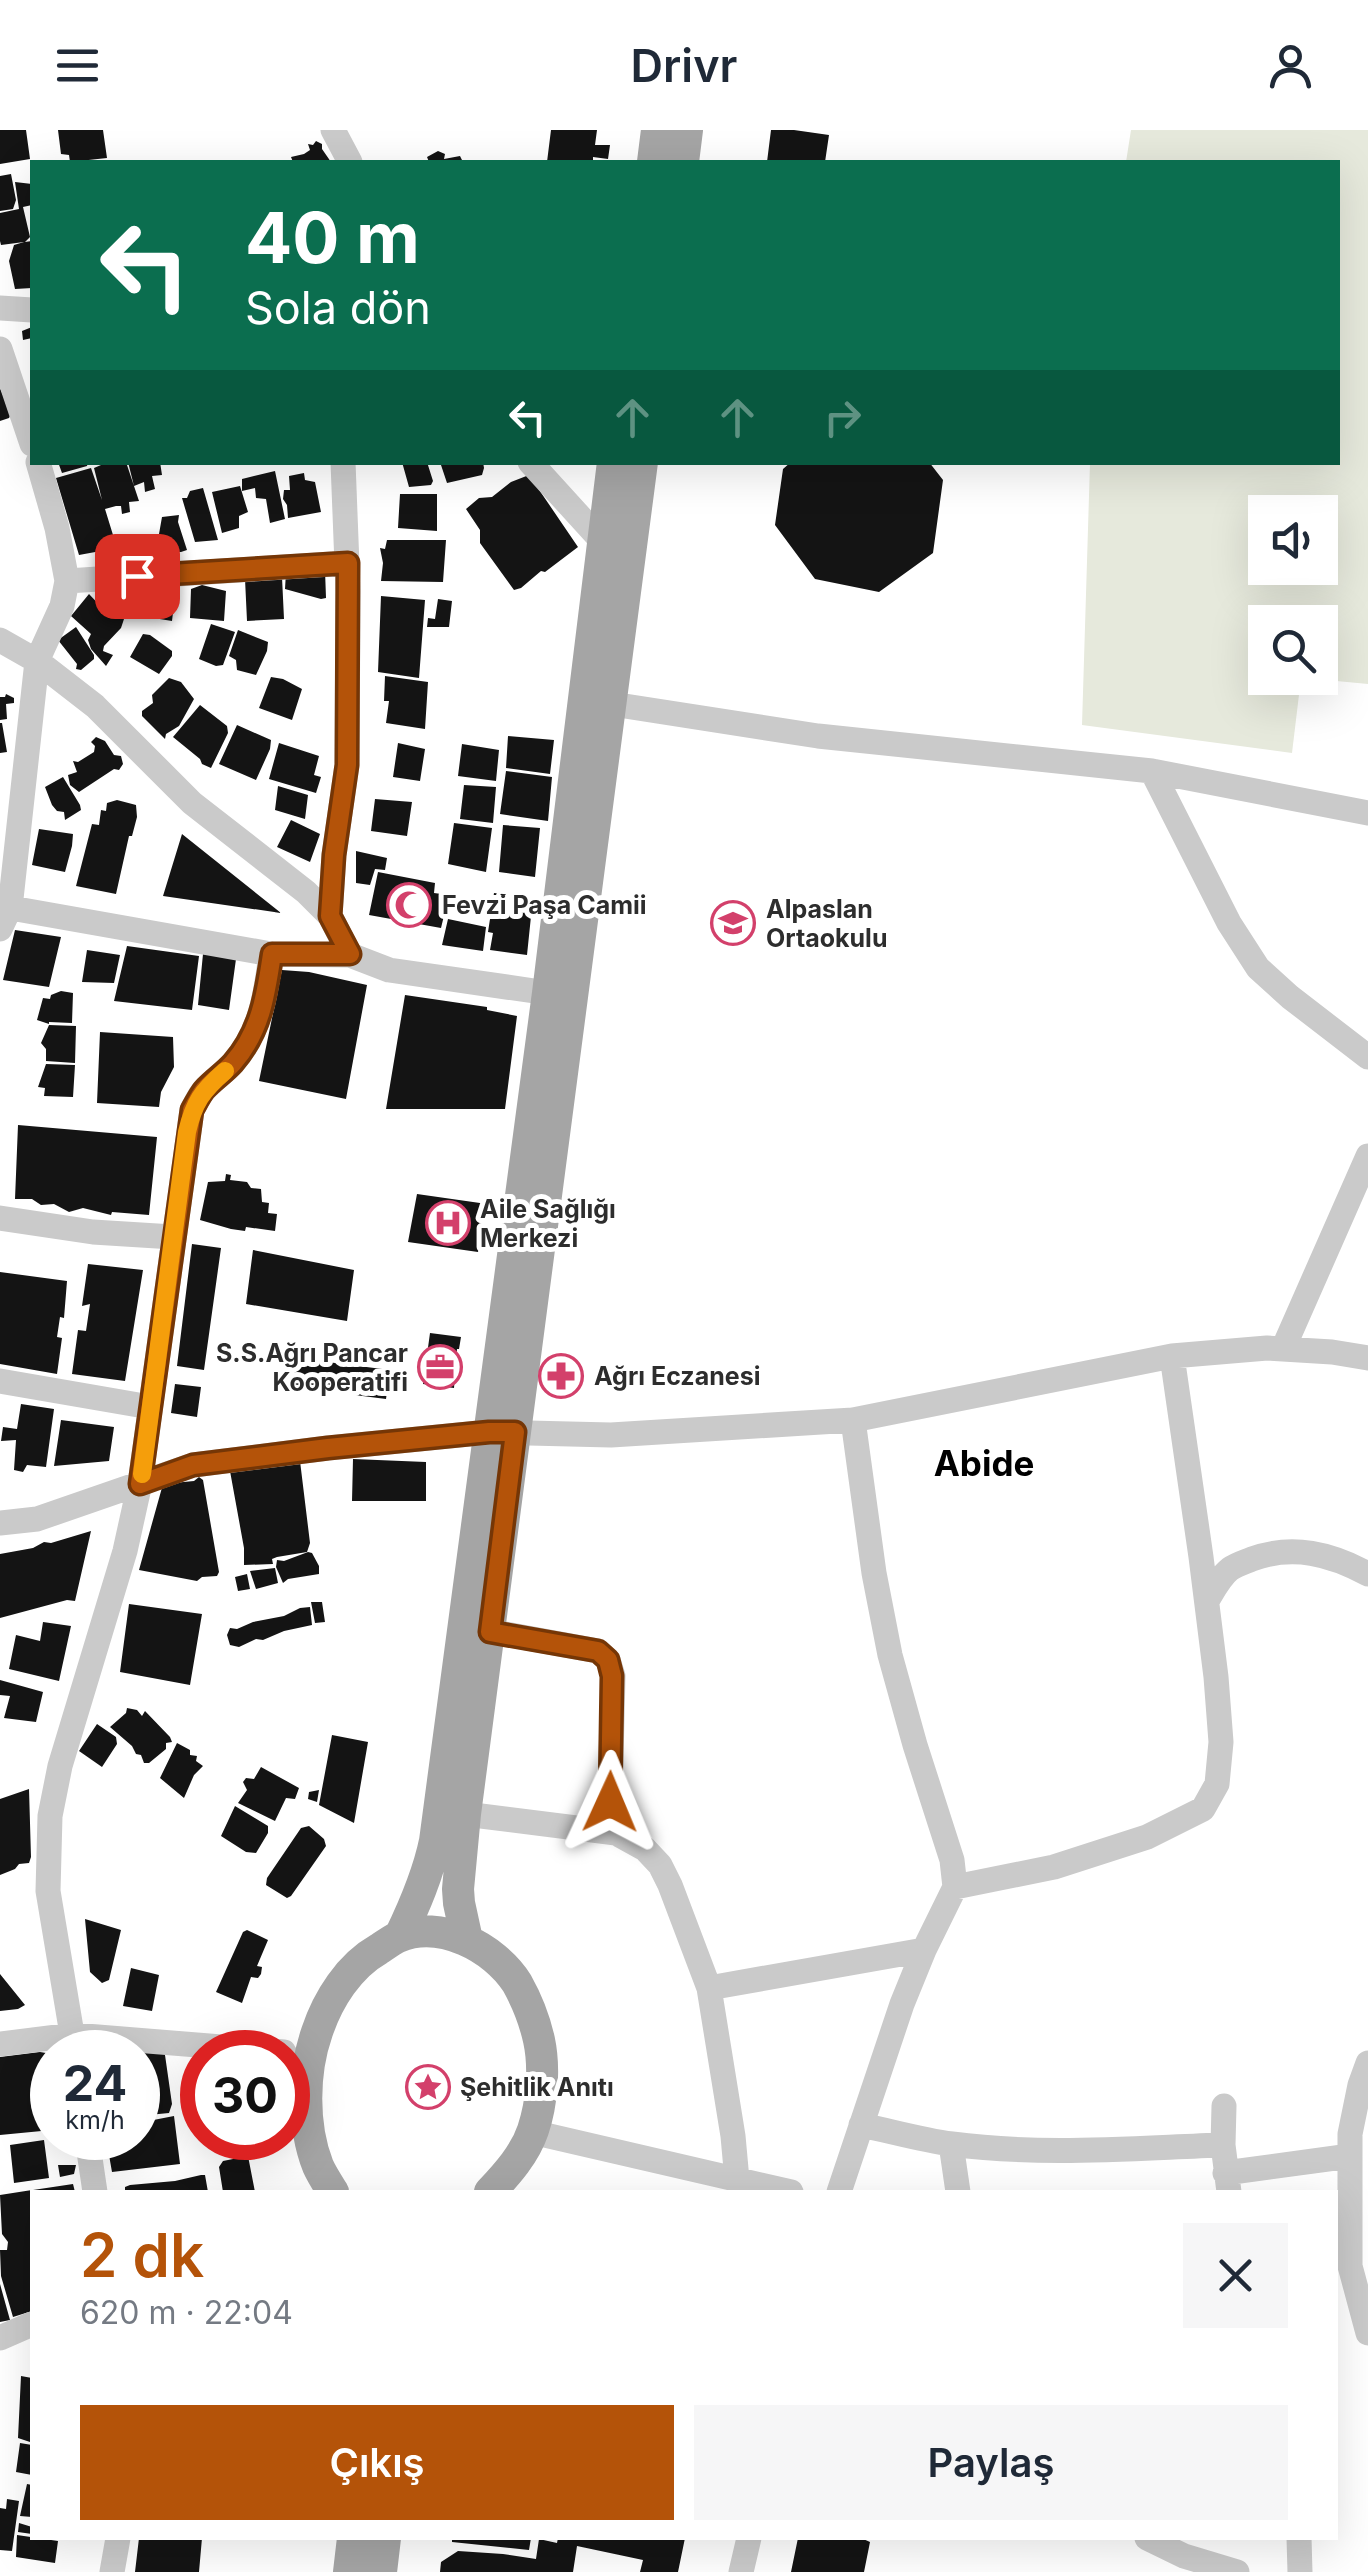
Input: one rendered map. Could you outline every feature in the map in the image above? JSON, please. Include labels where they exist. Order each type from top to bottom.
[{"type":"main road","points":[[652,160],[657,130]]},
{"type":"main road","points":[[683,160],[687,130]]},
{"type":"main road","points":[[400,1936],[424,1883],[435,1841],[502,1432],[612,704],[616,544],[613,465]]},
{"type":"main road","points":[[468,1940],[458,1889],[490,1632],[502,1432],[548,993],[616,544],[641,465]]},
{"type":"main road","points":[[310,2031],[340,1984],[366,1956],[400,1936],[443,1933],[468,1940],[498,1962],[517,1983],[539,2040],[542,2068],[532,2132],[516,2163],[492,2190]]},
{"type":"main road","points":[[310,2127],[318,2167],[332,2190]]},
{"type":"main road","points":[[349,2572],[353,2540]]},
{"type":"main road","points":[[381,2572],[386,2540]]},
{"type":"street","points":[[334,130],[349,160]]},
{"type":"street","points":[[0,308],[30,310]]},
{"type":"street","points":[[0,350],[30,438]]},
{"type":"street","points":[[39,465],[67,581],[62,606],[37,661],[3,914],[272,954],[350,954],[389,970],[548,993]]},
{"type":"street","points":[[330,916],[347,765],[348,563],[343,465]]},
{"type":"street","points":[[533,465],[616,544]]},
{"type":"street","points":[[67,581],[348,563]]},
{"type":"street","points":[[0,640],[37,661],[95,706],[192,803],[306,892],[330,916],[350,954]]},
{"type":"street","points":[[612,704],[818,736],[1152,771],[1368,813]]},
{"type":"street","points":[[1152,771],[1228,923],[1258,968],[1368,1058]]},
{"type":"street","points":[[72,2030],[48,1890],[50,1816],[60,1766],[126,1551],[140,1484],[192,1110],[204,1090],[246,1047],[257,1026],[266,998],[272,954]]},
{"type":"street","points":[[1283,1349],[1368,1156]]},
{"type":"street","points":[[0,1218],[93,1232],[173,1236]]},
{"type":"street","points":[[0,1523],[37,1519],[193,1465],[346,1446],[502,1432],[612,1435],[853,1420],[1172,1356],[1266,1348],[1368,1358]]},
{"type":"street","points":[[955,1887],[1054,1867],[1147,1838],[1203,1809],[1217,1784],[1221,1742],[1172,1356]]},
{"type":"street","points":[[0,1381],[150,1407]]},
{"type":"street","points":[[840,2190],[902,2004],[955,1887],[952,1860],[890,1655],[874,1573],[853,1420]]},
{"type":"street","points":[[1206,1601],[1233,1566],[1269,1553],[1302,1551],[1325,1555],[1368,1574]]},
{"type":"street","points":[[490,1632],[598,1651],[608,1660],[612,1676],[610,1802],[616,1833]]},
{"type":"street","points":[[465,1814],[616,1833],[645,1849],[660,1865],[709,1988],[737,2180]]},
{"type":"street","points":[[709,1988],[924,1950]]},
{"type":"street","points":[[0,2044],[30,2044]]},
{"type":"street","points":[[1368,2063],[1350,2134],[1350,2266],[1368,2333]]},
{"type":"street","points":[[1224,2106],[1227,2183],[1350,2156]]},
{"type":"street","points":[[861,2125],[951,2144],[1084,2150],[1224,2144]]},
{"type":"street","points":[[532,2132],[782,2190]]},
{"type":"street","points":[[951,2144],[958,2190]]},
{"type":"street","points":[[90,2160],[95,2190]]},
{"type":"street","points":[[0,2338],[30,2325]]},
{"type":"street","points":[[112,2572],[118,2540]]},
{"type":"street","points":[[740,2572],[748,2540]]},
{"type":"street","points":[[1151,2540],[1184,2556],[1237,2572]]},
{"type":"street","points":[[1299,2540],[1300,2572]]},
{"type":"shaded area","points":[[1131,130],[1368,130],[1368,684],[1338,681],[1338,605],[1248,605],[1248,695],[1299,695],[1292,753],[1082,725],[1090,465],[1340,465],[1340,160],[1126,160]]},
{"type":"building","points":[[0,130],[26,130],[30,159],[0,164]]},
{"type":"building","points":[[58,130],[103,130],[107,158],[70,160],[69,155],[61,154]]},
{"type":"building","points":[[551,130],[597,130],[595,145],[610,145],[608,159],[547,160]]},
{"type":"building","points":[[771,130],[829,135],[825,160],[767,160]]},
{"type":"building","points":[[316,141],[322,144],[330,160],[292,160],[291,157],[310,150],[308,144]]},
{"type":"building","points":[[438,151],[445,154],[444,159],[460,156],[462,160],[428,160],[427,157]]},
{"type":"building","points":[[11,174],[16,200],[13,209],[0,211],[0,176]]},
{"type":"building","points":[[15,182],[30,184],[30,205],[23,207],[30,237],[25,242],[30,241],[30,288],[15,289],[9,261],[14,245],[24,242],[1,245],[0,213],[19,209]]},
{"type":"building","points":[[30,328],[30,338],[23,340],[22,331]]},
{"type":"building","points":[[0,388],[11,414],[0,421]]},
{"type":"building","points":[[59,465],[87,465],[87,466],[62,473]]},
{"type":"building","points":[[127,465],[139,501],[129,502],[130,512],[122,514],[121,506],[105,509],[117,548],[79,555],[56,478],[91,468],[102,500],[94,468]]},
{"type":"building","points":[[129,465],[160,465],[162,475],[152,476],[155,489],[145,492],[144,482],[134,486]]},
{"type":"building","points":[[403,465],[428,465],[431,485],[409,487]]},
{"type":"building","points":[[441,465],[484,465],[482,475],[447,483]]},
{"type":"building","points":[[788,465],[931,465],[943,480],[933,553],[879,592],[815,579],[775,525],[783,469]]},
{"type":"building","points":[[275,471],[285,519],[270,523],[266,499],[256,498],[255,488],[242,491],[242,479]]},
{"type":"building","points":[[304,473],[305,480],[315,482],[321,512],[288,518],[284,490],[290,490],[289,476]]},
{"type":"building","points":[[529,475],[578,547],[514,590],[480,543],[480,530],[466,509],[479,498],[492,497],[511,482]]},
{"type":"building","points":[[240,486],[248,512],[239,516],[239,528],[222,533],[212,492]]},
{"type":"building","points":[[203,488],[218,540],[195,542],[182,498]]},
{"type":"building","points":[[400,494],[437,494],[437,531],[398,528]]},
{"type":"building","points":[[179,515],[187,550],[177,552],[177,547],[162,547],[159,534],[162,517]]},
{"type":"building","points":[[387,540],[446,540],[443,582],[381,581],[380,548],[385,549]]},
{"type":"building","points":[[325,570],[326,598],[285,589],[286,572]]},
{"type":"building","points":[[282,577],[284,619],[247,621],[245,579]]},
{"type":"building","points":[[140,582],[176,587],[172,621],[135,615]]},
{"type":"building","points":[[202,585],[226,591],[224,621],[190,618],[191,589]]},
{"type":"building","points":[[89,594],[106,612],[116,611],[124,619],[104,646],[103,651],[113,655],[106,666],[91,649],[91,634],[71,616]]},
{"type":"building","points":[[381,596],[425,600],[419,678],[378,672]]},
{"type":"building","points":[[438,599],[452,601],[449,627],[427,627],[428,618],[435,619]]},
{"type":"building","points":[[211,624],[235,632],[223,665],[199,659]]},
{"type":"building","points":[[76,627],[94,655],[81,670],[76,669],[77,664],[58,640]]},
{"type":"building","points":[[238,630],[268,642],[256,675],[237,670],[236,660],[229,656]]},
{"type":"building","points":[[143,634],[172,651],[159,674],[130,657]]},
{"type":"building","points":[[385,676],[428,682],[425,729],[386,723],[389,701],[384,701]]},
{"type":"building","points":[[271,677],[302,689],[292,720],[259,708]]},
{"type":"building","points":[[169,678],[181,682],[194,699],[179,726],[165,739],[142,716],[142,711],[153,703],[152,695]]},
{"type":"building","points":[[6,694],[14,698],[14,703],[6,704],[7,719],[0,720],[0,697]]},
{"type":"building","points":[[200,705],[227,726],[228,733],[211,768],[173,737]]},
{"type":"building","points":[[0,723],[7,752],[0,753]]},
{"type":"building","points":[[237,725],[271,740],[256,780],[219,764]]},
{"type":"building","points":[[508,736],[554,740],[550,774],[506,768]]},
{"type":"building","points":[[96,737],[105,741],[114,755],[121,756],[123,764],[79,792],[70,785],[68,775],[77,772],[73,761],[94,752],[91,742]]},
{"type":"building","points":[[279,743],[319,756],[314,775],[321,777],[316,793],[269,779]]},
{"type":"building","points":[[398,743],[425,749],[420,781],[393,777]]},
{"type":"building","points":[[462,744],[499,750],[496,781],[458,776]]},
{"type":"building","points":[[506,771],[552,777],[548,821],[500,814]]},
{"type":"building","points":[[63,777],[81,810],[65,820],[64,812],[52,805],[45,787]]},
{"type":"building","points":[[464,785],[496,787],[493,823],[460,819]]},
{"type":"building","points":[[278,786],[308,795],[305,819],[275,810]]},
{"type":"building","points":[[375,799],[412,802],[407,836],[371,831]]},
{"type":"building","points":[[117,800],[136,805],[137,817],[116,894],[76,886],[92,824],[99,825],[101,810],[106,811],[107,803]]},
{"type":"building","points":[[291,820],[320,834],[310,862],[277,847]]},
{"type":"building","points":[[454,823],[492,828],[486,872],[448,864]]},
{"type":"building","points":[[503,825],[540,828],[535,877],[499,872]]},
{"type":"building","points":[[39,829],[73,834],[65,872],[32,865]]},
{"type":"building","points":[[182,834],[281,913],[163,896]]},
{"type":"building","points":[[356,851],[387,858],[385,870],[375,869],[370,885],[356,883]]},
{"type":"building","name":"Fevzi Paşa Camii","points":[[378,872],[435,883],[434,893],[449,895],[441,928],[369,915]]},
{"type":"building","points":[[494,893],[533,897],[527,955],[490,950],[493,933],[488,932]]},
{"type":"building","points":[[448,919],[486,927],[483,951],[442,945]]},
{"type":"building","points":[[15,930],[61,937],[49,987],[3,980]]},
{"type":"building","points":[[127,946],[199,956],[192,1010],[114,1001]]},
{"type":"building","points":[[87,950],[120,955],[114,983],[82,982]]},
{"type":"building","points":[[203,954],[236,959],[229,1010],[198,1005]]},
{"type":"building","points":[[282,970],[367,985],[346,1099],[259,1081]]},
{"type":"building","points":[[61,991],[73,993],[72,1023],[37,1020],[43,998],[50,999]]},
{"type":"building","points":[[405,995],[487,1007],[517,1016],[505,1109],[386,1109]]},
{"type":"building","points":[[49,1025],[76,1026],[75,1063],[46,1061],[46,1049],[41,1043]]},
{"type":"building","points":[[100,1032],[173,1037],[174,1067],[161,1092],[159,1107],[97,1103]]},
{"type":"building","points":[[46,1064],[75,1065],[73,1097],[44,1096],[45,1088],[38,1087]]},
{"type":"building","points":[[18,1125],[157,1137],[149,1215],[111,1215],[83,1208],[69,1212],[54,1204],[15,1199]]},
{"type":"building","points":[[226,1174],[231,1175],[230,1180],[261,1189],[262,1202],[269,1203],[268,1213],[277,1214],[275,1231],[231,1229],[200,1220],[208,1182],[225,1181]]},
{"type":"building","name":"Aile Sağlığı Merkezi","points":[[417,1194],[487,1204],[478,1252],[408,1242]]},
{"type":"building","points":[[192,1244],[221,1248],[204,1370],[177,1366]]},
{"type":"building","points":[[253,1250],[354,1270],[347,1321],[246,1304]]},
{"type":"building","points":[[88,1264],[143,1270],[125,1381],[72,1374],[78,1330],[86,1331],[90,1304],[82,1306]]},
{"type":"building","points":[[0,1272],[67,1281],[64,1318],[60,1317],[57,1337],[62,1338],[57,1374],[0,1364]]},
{"type":"building","name":"S.S.Ağrı Pancar Kooperatifi","points":[[430,1333],[461,1337],[454,1388],[423,1384]]},
{"type":"building","points":[[288,1357],[390,1370],[386,1399],[284,1386]]},
{"type":"building","points":[[175,1384],[201,1387],[197,1417],[171,1413]]},
{"type":"building","points":[[21,1404],[54,1409],[46,1467],[27,1465],[23,1472],[14,1470],[16,1440],[1,1441],[3,1427],[17,1429]]},
{"type":"building","points":[[61,1420],[114,1427],[109,1461],[54,1466]]},
{"type":"building","points":[[353,1459],[426,1462],[426,1501],[352,1501]]},
{"type":"building","points":[[300,1461],[310,1543],[307,1552],[277,1557],[272,1559],[273,1564],[244,1565],[230,1471]]},
{"type":"building","points":[[199,1477],[203,1480],[217,1576],[197,1581],[139,1570],[163,1484]]},
{"type":"building","points":[[91,1531],[75,1601],[0,1618],[0,1554]]},
{"type":"building","points":[[308,1552],[319,1566],[319,1574],[283,1583],[277,1560]]},
{"type":"building","points":[[275,1568],[278,1583],[256,1589],[250,1571]]},
{"type":"building","points":[[247,1574],[250,1589],[238,1591],[235,1577]]},
{"type":"building","points":[[311,1602],[322,1602],[325,1622],[315,1623]]},
{"type":"building","points":[[129,1604],[202,1614],[190,1685],[120,1672]]},
{"type":"building","points":[[310,1607],[312,1625],[239,1647],[230,1645],[230,1628]]},
{"type":"building","points":[[43,1622],[71,1626],[59,1681],[9,1669],[16,1635],[40,1641]]},
{"type":"building","points":[[0,1680],[43,1692],[36,1722],[4,1718],[10,1696],[0,1695]]},
{"type":"building","points":[[127,1708],[142,1716],[145,1711],[172,1742],[166,1743],[166,1749],[149,1763],[144,1763],[141,1755],[110,1727]]},
{"type":"building","points":[[97,1724],[116,1737],[117,1744],[102,1767],[79,1751]]},
{"type":"building","points":[[332,1735],[368,1742],[354,1823],[319,1805]]},
{"type":"building","points":[[177,1743],[197,1756],[196,1761],[203,1766],[194,1775],[184,1798],[160,1778]]},
{"type":"building","points":[[261,1767],[299,1788],[295,1799],[286,1798],[275,1821],[238,1803],[247,1790],[243,1782],[246,1778],[254,1779]]},
{"type":"building","points":[[29,1789],[29,1863],[0,1875],[0,1799]]},
{"type":"building","points":[[319,1790],[317,1802],[308,1799],[309,1792]]},
{"type":"building","points":[[235,1806],[268,1826],[256,1853],[246,1852],[221,1836]]},
{"type":"building","points":[[309,1826],[324,1839],[326,1846],[287,1898],[266,1885],[267,1878],[301,1828]]},
{"type":"building","points":[[85,1919],[121,1930],[109,1980],[102,1983],[90,1972]]},
{"type":"building","points":[[247,1930],[268,1940],[257,1966],[262,1967],[261,1974],[251,1977],[242,2003],[216,1992]]},
{"type":"building","points":[[131,1968],[159,1975],[152,2011],[123,2006]]},
{"type":"building","points":[[0,1974],[25,2005],[0,2011]]},
{"type":"building","points":[[160,2048],[164,2048],[172,2104],[169,2113],[160,2114]]},
{"type":"building","points":[[30,2053],[30,2132],[0,2135],[0,2057]]},
{"type":"building","points":[[174,2116],[180,2164],[112,2172],[110,2160],[160,2160],[160,2119]]},
{"type":"building","points":[[30,2142],[30,2160],[47,2160],[49,2178],[14,2183],[10,2145]]},
{"type":"building","points":[[249,2160],[255,2190],[223,2190],[219,2167],[223,2161]]},
{"type":"building","points":[[58,2165],[76,2165],[74,2174],[60,2177]]},
{"type":"building","points":[[205,2175],[208,2190],[125,2190],[130,2185]]},
{"type":"building","points":[[73,2184],[74,2190],[33,2190]]},
{"type":"building","points":[[30,2190],[30,2312],[13,2317],[1,2276],[0,2250],[7,2250],[8,2242],[2,2234],[0,2195]]},
{"type":"building","points":[[0,2284],[10,2320],[0,2322]]},
{"type":"building","points":[[21,2376],[30,2378],[30,2442],[18,2438]]},
{"type":"building","points":[[20,2443],[30,2445],[30,2475],[16,2472]]},
{"type":"building","points":[[27,2484],[30,2485],[30,2517],[20,2516]]},
{"type":"building","points":[[7,2499],[19,2501],[12,2551],[0,2550],[0,2508],[6,2509]]},
{"type":"building","points":[[19,2523],[30,2526],[30,2534],[18,2532]]},
{"type":"building","points":[[17,2535],[30,2540],[58,2541],[55,2563],[16,2557]]},
{"type":"building","points":[[139,2540],[202,2540],[199,2572],[135,2572]]},
{"type":"building","points":[[452,2540],[531,2540],[529,2550]]},
{"type":"building","points":[[539,2540],[685,2540],[678,2572],[640,2572],[643,2560],[577,2546],[573,2572],[440,2572],[441,2562],[458,2551],[536,2559]]},
{"type":"building","points":[[798,2540],[870,2542],[864,2572],[791,2572]]},
{"type":"slow traffic","points":[[142,1474],[187,1132],[192,1110],[204,1090],[225,1071]]},
{"type":"place","name":"Fevzi Paşa Camii","points":[[409,905]]},
{"type":"place","name":"Alpaslan Ortaokulu","points":[[733,923]]},
{"type":"place","name":"Aile Sağlığı Merkezi","points":[[448,1223]]},
{"type":"place","name":"S.S.Ağrı Pancar Kooperatifi","points":[[440,1367]]},
{"type":"place","name":"Ağrı Eczanesi","points":[[561,1376]]},
{"type":"place","name":"Şehitlik Anıtı","points":[[428,2087]]},
{"type":"district","name":"Abide","points":[[984,1464]]},
{"type":"route","points":[[137,576],[348,563],[347,765],[330,916],[350,954],[272,954],[266,998],[257,1026],[246,1047],[204,1090],[192,1110],[140,1484],[193,1465],[328,1448],[515,1432],[490,1632],[598,1651],[608,1660],[612,1676],[610,1802]]}]
